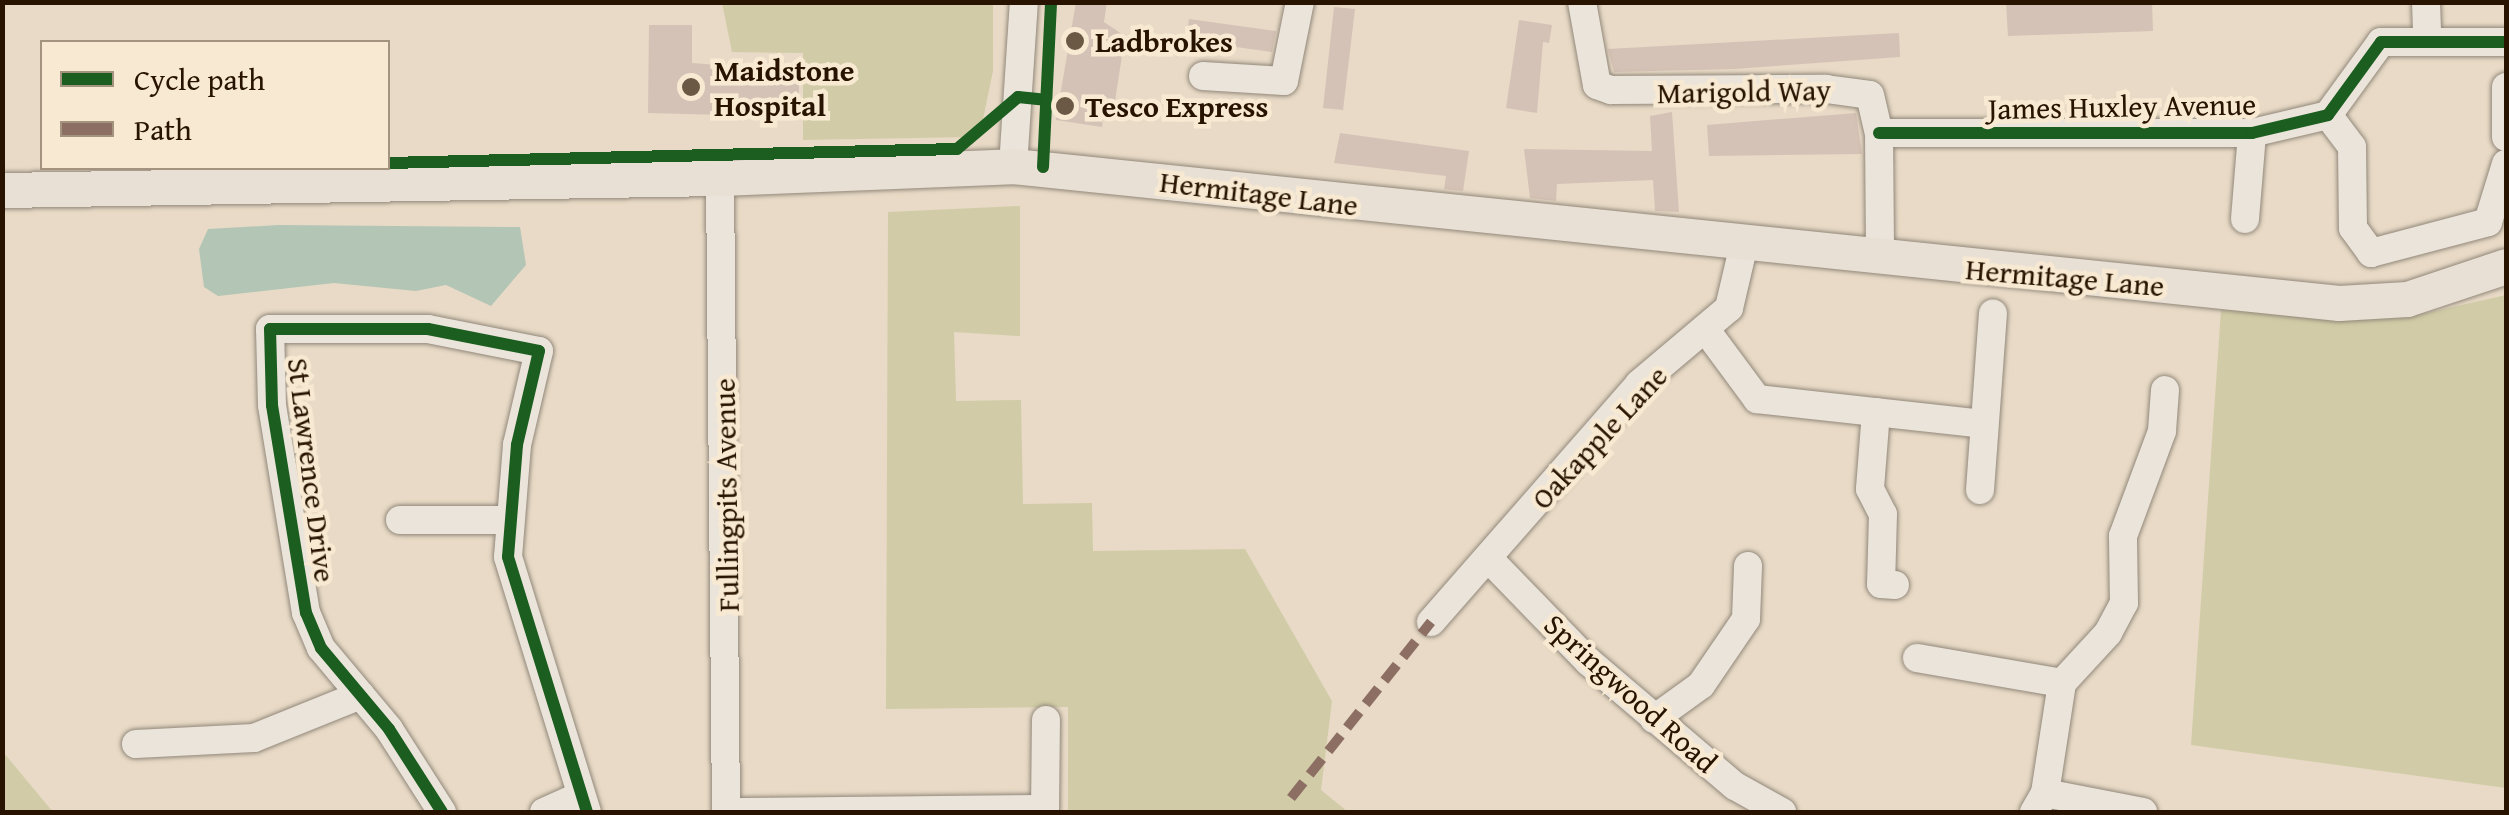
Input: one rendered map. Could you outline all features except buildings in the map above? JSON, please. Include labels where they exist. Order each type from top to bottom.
[{"type":"main road","name":"Hermitage Lane","points":[[2,190],[720,178],[1013,166],[1880,259],[2339,303],[2407,299],[2506,266]]},
{"type":"street","points":[[1013,166],[1024,2]]},
{"type":"street","points":[[1203,76],[1284,82],[1300,2]]},
{"type":"street","name":"Marigold Way","points":[[1582,2],[1597,85],[1642,92],[1858,90],[1870,95],[1879,134],[1880,259]]},
{"type":"street","points":[[2426,2],[2426,38]]},
{"type":"street","points":[[2506,42],[2426,38],[2381,42],[2328,115],[2352,147],[2353,228],[2371,253],[2488,222],[2506,164]]},
{"type":"street","points":[[2506,87],[2506,137]]},
{"type":"street","name":"James Huxley Avenue","points":[[1879,134],[2252,133],[2328,115]]},
{"type":"street","name":"James Huxley Avenue","points":[[2245,219],[2252,133]]},
{"type":"street","name":"Fullingpits Avenue","points":[[720,178],[726,812]]},
{"type":"street","name":"Oakapple Lane","points":[[1431,622],[1490,560],[1639,384],[1706,330],[1738,295],[1744,244]]},
{"type":"street","points":[[1980,490],[1992,313]]},
{"type":"street","name":"St Lawrence Drive","points":[[442,812],[361,695],[321,648],[306,612],[272,405],[270,329],[428,329],[539,351],[506,520]]},
{"type":"street","points":[[1706,330],[1757,399],[1982,424]]},
{"type":"street","points":[[2144,812],[2040,803],[2062,683],[2108,633],[2124,603],[2122,536],[2162,431],[2165,390]]},
{"type":"street","points":[[1876,412],[1870,489],[1883,514],[1881,584],[1895,585]]},
{"type":"street","points":[[400,520],[506,520],[508,557],[582,805],[544,812]]},
{"type":"street","name":"Springwood Road","points":[[1490,560],[1654,719],[1735,786],[1782,812]]},
{"type":"street","points":[[1654,719],[1701,685],[1746,619],[1748,566]]},
{"type":"street","points":[[1917,658],[2062,683]]},
{"type":"street","points":[[136,744],[254,738],[361,695]]},
{"type":"street","points":[[736,812],[1045,811],[1046,720]]},
{"type":"shaded area","points":[[722,3],[993,3],[993,71],[982,124],[971,137],[803,140],[803,53],[732,52]]},
{"type":"shaded area","points":[[1020,206],[1020,336],[954,332],[956,401],[1021,400],[1023,504],[1092,503],[1093,551],[1245,549],[1332,701],[1321,790],[1348,812],[1068,812],[1068,707],[886,709],[888,212]]},
{"type":"shaded area","points":[[279,225],[520,227],[526,265],[491,306],[446,285],[416,291],[334,283],[218,296],[204,287],[199,249],[208,229]]},
{"type":"shaded area","points":[[2506,295],[2506,788],[2191,745],[2221,310],[2413,316]]},
{"type":"shaded area","points":[[3,752],[53,812],[3,812]]},
{"type":"marked path","points":[[1291,798],[1431,622]]},
{"type":"cycle path","points":[[1043,167],[1051,2]]},
{"type":"cycle path","points":[[1879,133],[2252,133],[2328,115],[2381,42],[2506,42]]},
{"type":"cycle path","points":[[390,163],[957,149],[1018,97],[1045,100]]},
{"type":"cycle path","points":[[442,812],[389,729],[321,648],[306,613],[272,405],[270,329],[428,329],[539,351],[517,445],[508,557],[587,812]]},
{"type":"place","name":"Ladbrokes","points":[[1075,41]]},
{"type":"place","name":"Maidstone Hospital","points":[[691,87]]},
{"type":"place","name":"Tesco Express","points":[[1065,106]]}]
